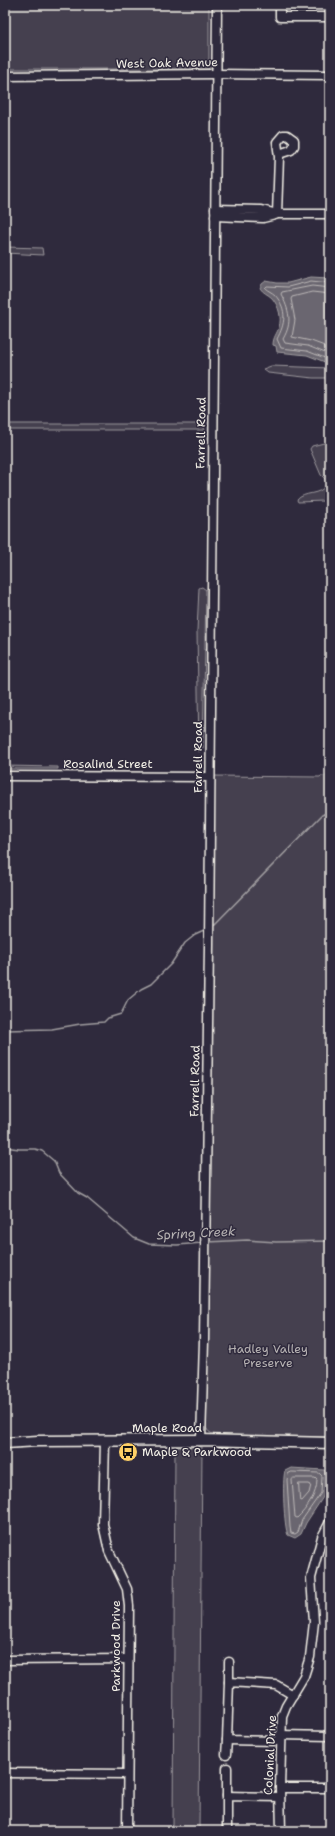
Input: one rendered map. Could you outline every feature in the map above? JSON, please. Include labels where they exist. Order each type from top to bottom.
[{"type":"main road","name":"Maple Road","points":[[5,1443],[38,1441],[201,1440],[330,1443]]},
{"type":"street","name":"Farrell Road","points":[[201,1440],[205,1243],[217,5]]},
{"type":"street","points":[[280,5],[280,17],[330,16]]},
{"type":"street","name":"West Oak Avenue","points":[[5,76],[216,74],[330,75]]},
{"type":"street","points":[[277,214],[279,154]]},
{"type":"street","points":[[215,213],[263,218],[277,214],[330,214]]},
{"type":"street","name":"Rosalind Street","points":[[5,776],[210,777]]},
{"type":"street","name":"Parkwood Drive","points":[[105,1441],[103,1524],[109,1551],[127,1589],[129,1606],[127,1831]]},
{"type":"street","name":"Colonial Drive","points":[[281,1831],[280,1738],[282,1716],[286,1706],[304,1676],[310,1656],[314,1622],[312,1578],[322,1537],[329,1523]]},
{"type":"street","points":[[5,1660],[128,1659]]},
{"type":"street","points":[[226,1755],[229,1662]]},
{"type":"street","points":[[229,1682],[271,1684],[293,1695]]},
{"type":"street","points":[[227,1740],[330,1736]]},
{"type":"street","points":[[227,1768],[227,1831]]},
{"type":"street","points":[[5,1773],[127,1774]]},
{"type":"street","points":[[280,1788],[330,1788]]},
{"type":"street","points":[[227,1796],[280,1797]]},
{"type":"green space","points":[[5,5],[209,5],[209,69],[5,69]]},
{"type":"green space","points":[[5,247],[42,248],[43,255],[5,253]]},
{"type":"green space","points":[[271,366],[330,368],[330,378],[313,378],[268,373],[263,369]]},
{"type":"green space","points":[[5,424],[202,424],[205,430],[5,430]]},
{"type":"green space","points":[[330,443],[330,499],[328,497],[323,501],[298,502],[297,500],[300,497],[320,491],[326,485],[325,479],[321,475],[310,449],[312,446]]},
{"type":"green space","points":[[202,587],[206,590],[203,748],[199,752],[197,631],[199,588]]},
{"type":"green space","points":[[5,766],[58,767],[58,769],[5,769]]},
{"type":"green space","name":"Hadley Valley Preserve","points":[[330,775],[330,1437],[223,1436],[209,1432],[205,1424],[213,776],[320,777]]},
{"type":"green space","points":[[175,1447],[202,1447],[199,1831],[173,1831]]},
{"type":"water","points":[[311,277],[328,278],[330,281],[330,364],[307,355],[277,352],[276,346],[273,345],[280,323],[279,312],[272,298],[260,288],[266,281],[288,283]]},
{"type":"water","points":[[291,1468],[326,1471],[325,1494],[306,1523],[301,1534],[295,1538],[288,1535],[285,1523],[284,1476],[285,1471]]},
{"type":"waterway","points":[[214,925],[322,815],[330,811]]},
{"type":"waterway","points":[[5,1030],[52,1029],[80,1024],[104,1022],[108,1018],[121,1014],[128,1000],[141,989],[151,984],[171,964],[185,943],[195,935],[206,930]]},
{"type":"waterway","name":"Spring Creek","points":[[5,1147],[35,1149],[42,1151],[54,1161],[59,1173],[78,1193],[87,1198],[134,1238],[149,1244],[177,1245],[202,1243]]},
{"type":"waterway","name":"Spring Creek","points":[[208,1242],[247,1240],[276,1242],[330,1241]]},
{"type":"place","name":"Maple & Parkwood","points":[[128,1452]]}]
